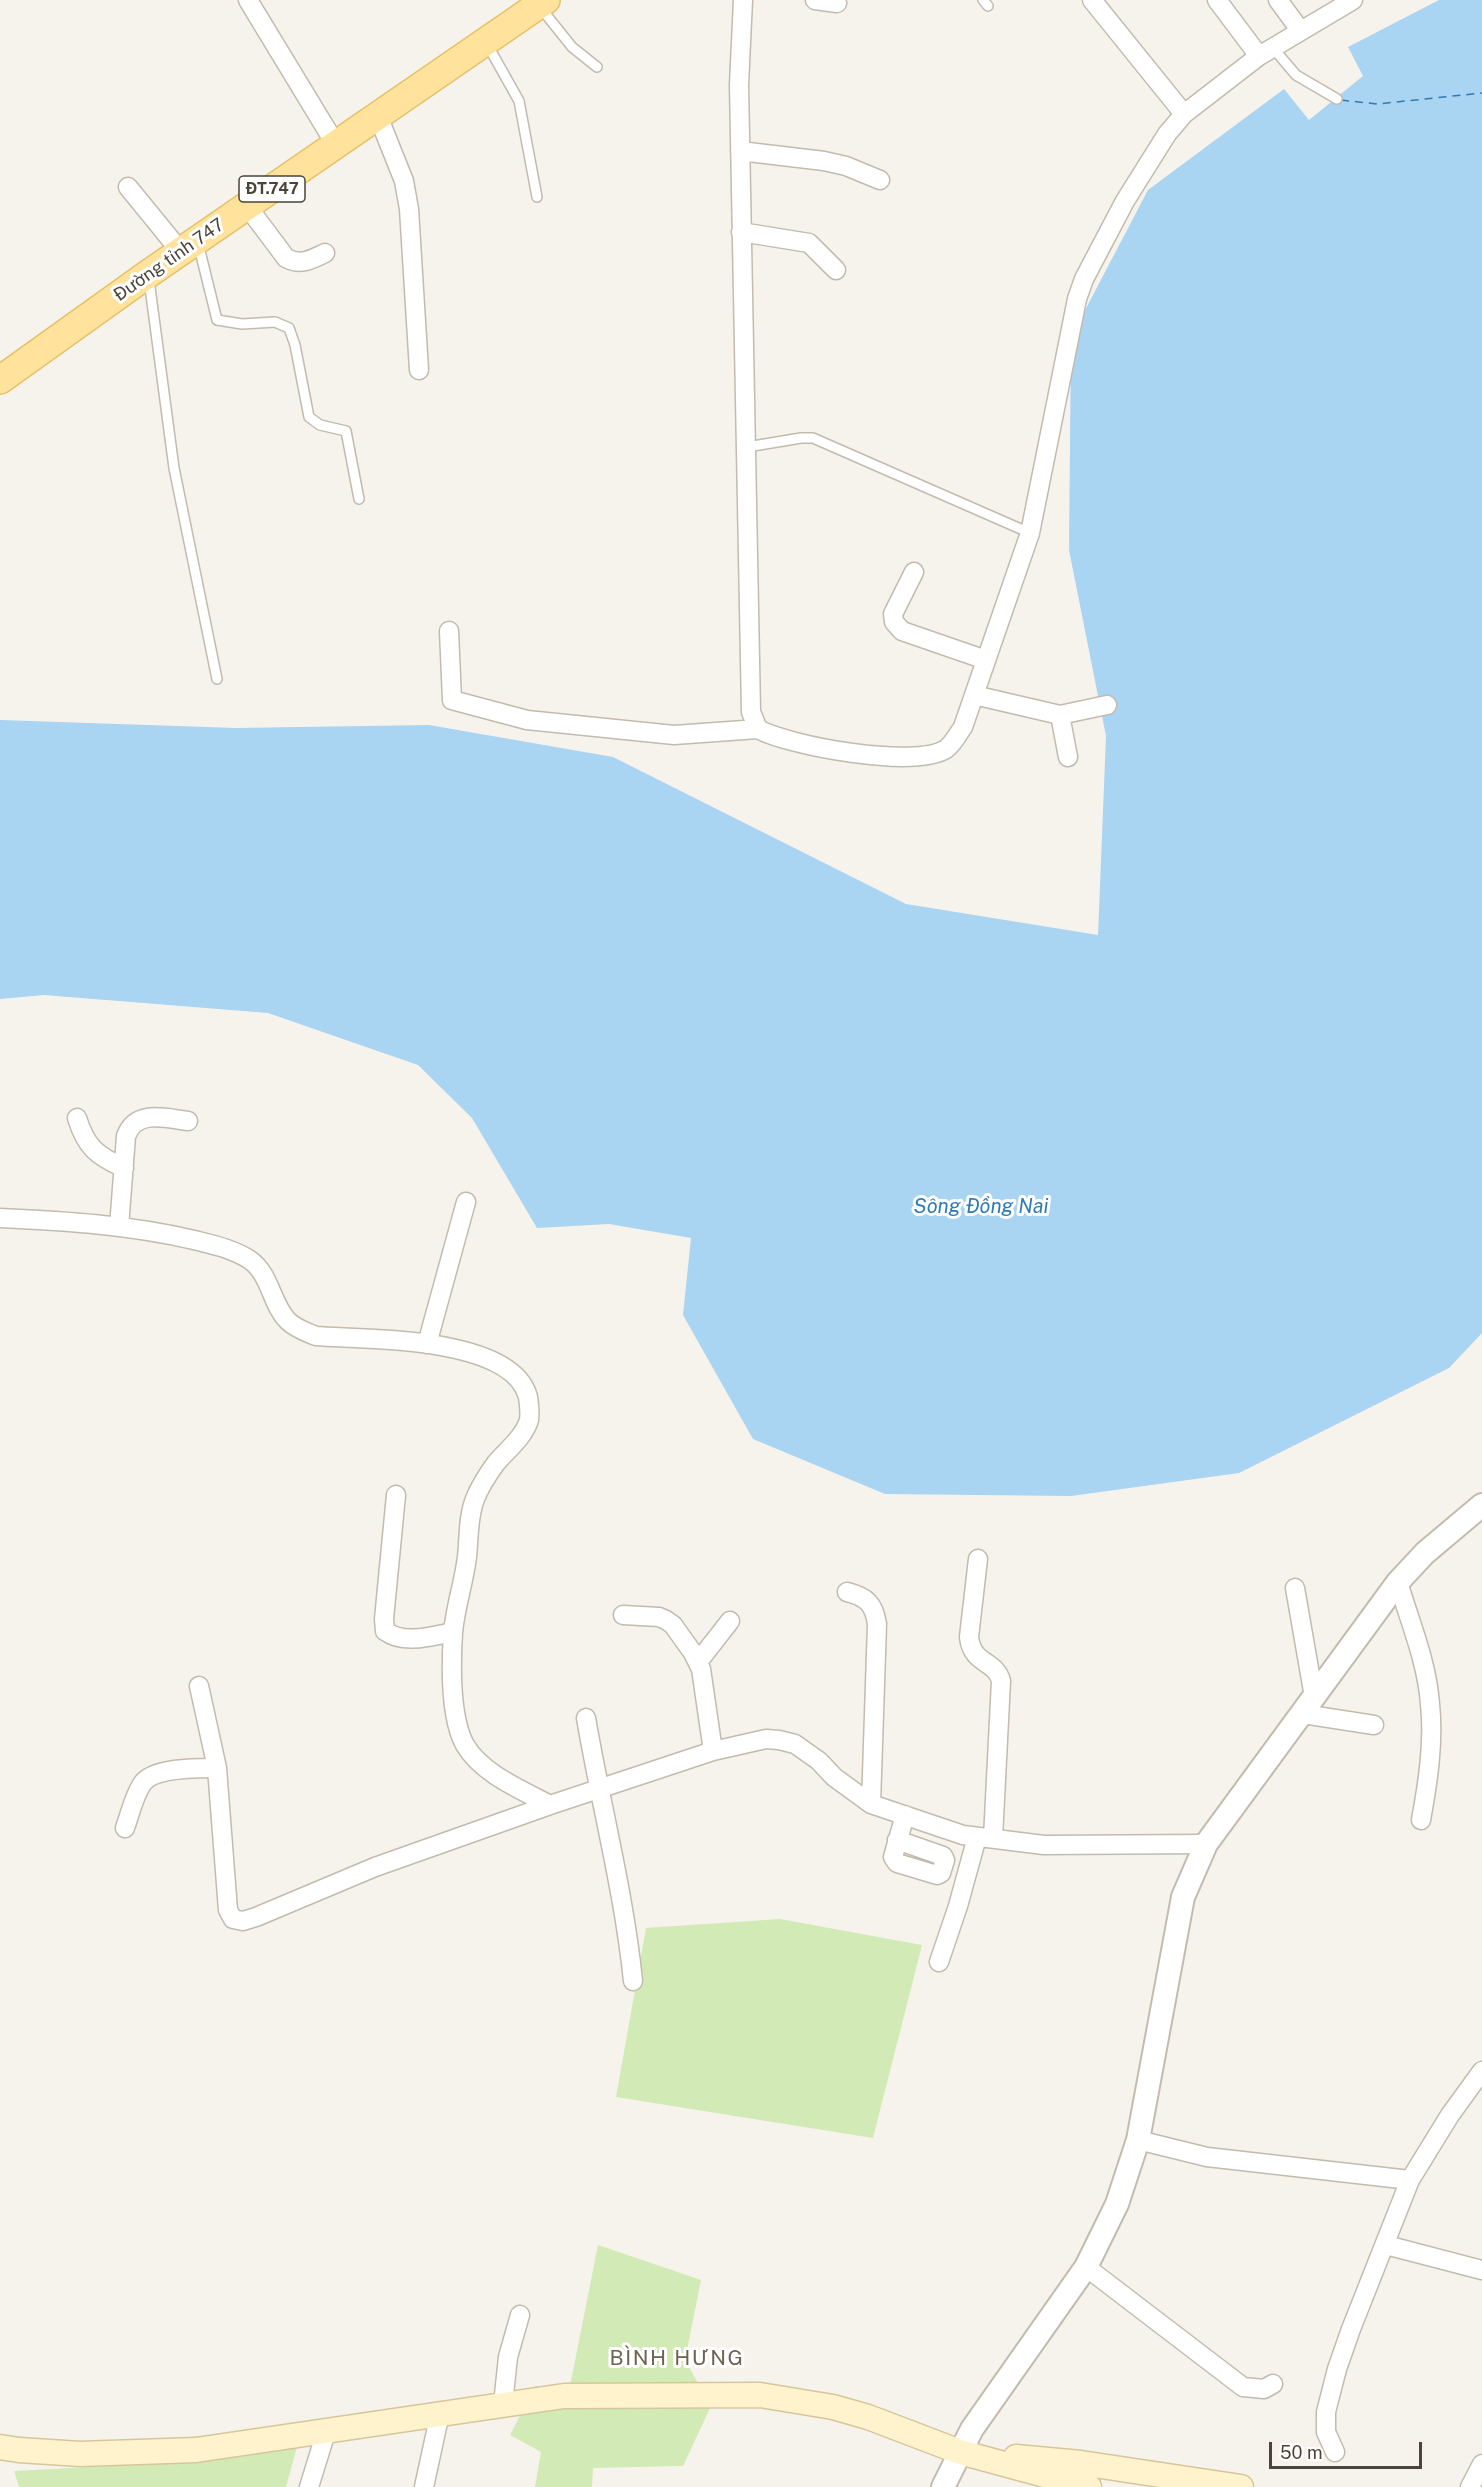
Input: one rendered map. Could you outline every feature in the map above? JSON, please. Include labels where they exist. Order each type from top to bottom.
[{"type":"main road","name":"Đường tỉnh 747","points":[[0,380],[148,274],[486,42],[535,4]]},
{"type":"main road","points":[[0,2446],[19,2450],[80,2454],[196,2450],[564,2396],[760,2395],[833,2407],[868,2417],[960,2452],[1089,2487]]},
{"type":"main road","points":[[960,2452],[1081,2463],[1241,2487]]},
{"type":"street","points":[[248,0],[336,145]]},
{"type":"street","points":[[743,0],[739,85],[743,365],[747,447],[749,678],[751,712],[758,729]]},
{"type":"street","points":[[815,0],[837,3]]},
{"type":"street","points":[[1092,0],[1184,114]]},
{"type":"street","points":[[1217,0],[1266,52]]},
{"type":"street","points":[[1278,0],[1300,30]]},
{"type":"street","points":[[449,631],[452,700],[527,720],[687,735],[758,729],[772,737],[822,748],[890,756],[932,754],[947,749],[963,727],[1030,533],[1077,299],[1084,279],[1125,201],[1167,134],[1184,114],[1266,52],[1353,0]]},
{"type":"street","points":[[378,116],[404,181],[409,209],[419,370]]},
{"type":"street","points":[[740,151],[824,161],[846,166],[880,180]]},
{"type":"street","points":[[128,187],[189,246]]},
{"type":"street","points":[[247,206],[285,258],[302,263],[325,253]]},
{"type":"street","points":[[741,232],[809,243],[836,270]]},
{"type":"street","points":[[914,572],[893,614],[894,622],[902,630],[986,660]]},
{"type":"street","points":[[974,695],[1059,715],[1107,705]]},
{"type":"street","points":[[1059,715],[1068,757]]},
{"type":"street","points":[[77,1118],[84,1139],[94,1151],[106,1160],[124,1168]]},
{"type":"street","points":[[119,1227],[126,1136],[130,1125],[141,1119],[164,1118],[188,1121]]},
{"type":"street","points":[[427,1344],[465,1202]]},
{"type":"street","points":[[0,1218],[159,1232],[237,1252],[253,1262],[264,1276],[288,1321],[308,1333],[316,1336],[427,1344],[466,1351],[490,1358],[516,1375],[524,1386],[529,1419],[523,1432],[496,1463],[475,1500],[453,1632],[454,1704],[460,1732],[466,1746],[478,1761],[510,1784],[550,1805]]},
{"type":"street","points":[[396,1495],[384,1619],[385,1632],[395,1638],[405,1639],[453,1632]]},
{"type":"street","points":[[943,2487],[972,2429],[1086,2268],[1117,2204],[1138,2140],[1183,1897],[1206,1844],[1398,1582],[1425,1553],[1482,1505]]},
{"type":"street","points":[[939,1962],[985,1838],[1000,1681],[997,1671],[978,1659],[970,1648],[969,1637],[978,1558]]},
{"type":"street","points":[[1398,1582],[1420,1652],[1430,1705],[1428,1777],[1421,1820]]},
{"type":"street","points":[[1296,1588],[1309,1706]]},
{"type":"street","points":[[847,1592],[870,1602],[878,1624],[871,1804]]},
{"type":"street","points":[[623,1615],[659,1617],[666,1620],[680,1634],[698,1662],[713,1751]]},
{"type":"street","points":[[698,1662],[730,1621]]},
{"type":"street","points":[[199,1686],[218,1768],[228,1910],[233,1919],[243,1921],[375,1866],[550,1805],[713,1751],[766,1739],[795,1744],[871,1804],[963,1835],[1044,1845],[1206,1844]]},
{"type":"street","points":[[1309,1706],[1374,1725]]},
{"type":"street","points":[[586,1718],[628,1935],[633,1981]]},
{"type":"street","points":[[125,1828],[142,1782],[175,1769],[218,1768]]},
{"type":"street","points":[[897,1840],[905,1815]]},
{"type":"street","points":[[1335,2452],[1326,2432],[1326,2412],[1337,2369],[1351,2329],[1410,2180],[1450,2115],[1482,2071]]},
{"type":"street","points":[[1138,2140],[1207,2157],[1410,2180]]},
{"type":"street","points":[[1386,2245],[1482,2270]]},
{"type":"street","points":[[1086,2268],[1242,2387],[1264,2389],[1273,2384]]},
{"type":"street","points":[[503,2404],[508,2356],[520,2315]]},
{"type":"street","points":[[424,2487],[440,2414]]},
{"type":"street","points":[[309,2487],[327,2429]]},
{"type":"street","points":[[1470,2487],[1482,2464]]},
{"type":"lane","points":[[535,4],[572,47],[597,67]]},
{"type":"lane","points":[[486,42],[519,101],[537,197]]},
{"type":"lane","points":[[1266,52],[1296,75],[1337,99]]},
{"type":"lane","points":[[189,246],[217,320],[242,324],[275,322],[289,328],[295,345],[309,417],[320,424],[346,431],[359,500]]},
{"type":"lane","points":[[148,274],[174,468],[217,679]]},
{"type":"lane","points":[[747,447],[813,438],[1030,533]]},
{"type":"green space","points":[[780,1919],[922,1945],[873,2138],[616,2097],[646,1928]]},
{"type":"green space","points":[[598,2245],[701,2280],[685,2360],[711,2406],[683,2466],[593,2468],[592,2487],[535,2487],[541,2452],[510,2435],[535,2386],[570,2386]]},
{"type":"green space","points":[[298,2443],[286,2487],[19,2487],[14,2471],[168,2463]]},
{"type":"water","name":"Sông Đồng Nai","points":[[1439,0],[1482,0],[1482,1333],[1449,1368],[1239,1473],[1071,1496],[885,1494],[753,1439],[683,1315],[691,1238],[609,1224],[537,1228],[472,1118],[418,1065],[268,1013],[44,995],[0,999],[0,720],[236,728],[429,725],[613,757],[906,904],[1098,935],[1106,736],[1069,550],[1071,337],[1148,190],[1284,89],[1309,120],[1363,76],[1348,47]]},
{"type":"ferry route","points":[[1341,100],[1377,104],[1482,93]]},
{"type":"district","name":"BÌNH HƯNG","points":[[677,2359]]}]
